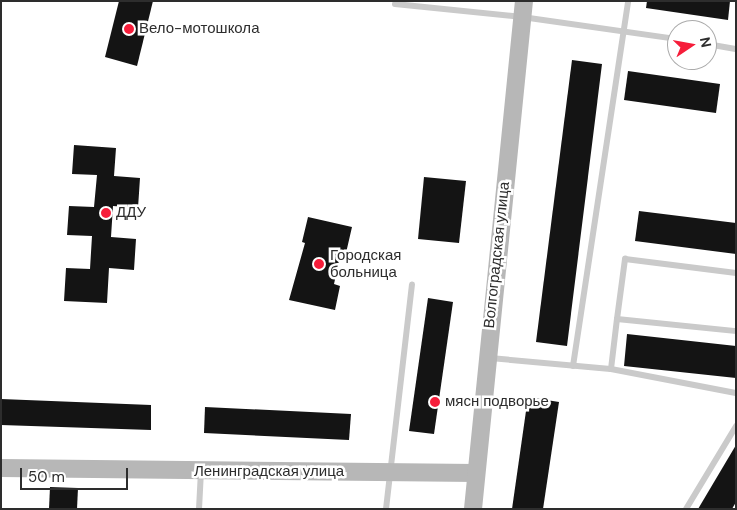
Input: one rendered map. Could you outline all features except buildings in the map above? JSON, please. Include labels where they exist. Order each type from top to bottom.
[{"type":"main road","name":"Волгоградская улица","points":[[473,509],[486,358],[523,9]]},
{"type":"main road","name":"Ленинградская улица","points":[[1,468],[201,472],[476,473]]},
{"type":"lane","points":[[573,366],[628,1]]},
{"type":"lane","points":[[395,4],[523,9],[667,37]]},
{"type":"lane","points":[[717,46],[736,49]]},
{"type":"lane","points":[[611,370],[625,259],[736,273]]},
{"type":"lane","points":[[386,509],[412,285]]},
{"type":"lane","points":[[616,319],[736,331]]},
{"type":"lane","points":[[486,358],[611,370],[736,393]]},
{"type":"lane","points":[[686,509],[736,426]]},
{"type":"lane","points":[[198,509],[201,472]]},
{"type":"place","name":"Вело-мотошкола","points":[[129,29]]},
{"type":"place","name":"ДДУ","points":[[106,213]]},
{"type":"place","name":"Городская больница","points":[[319,264]]},
{"type":"place","name":"мясн подворье","points":[[435,402]]}]
